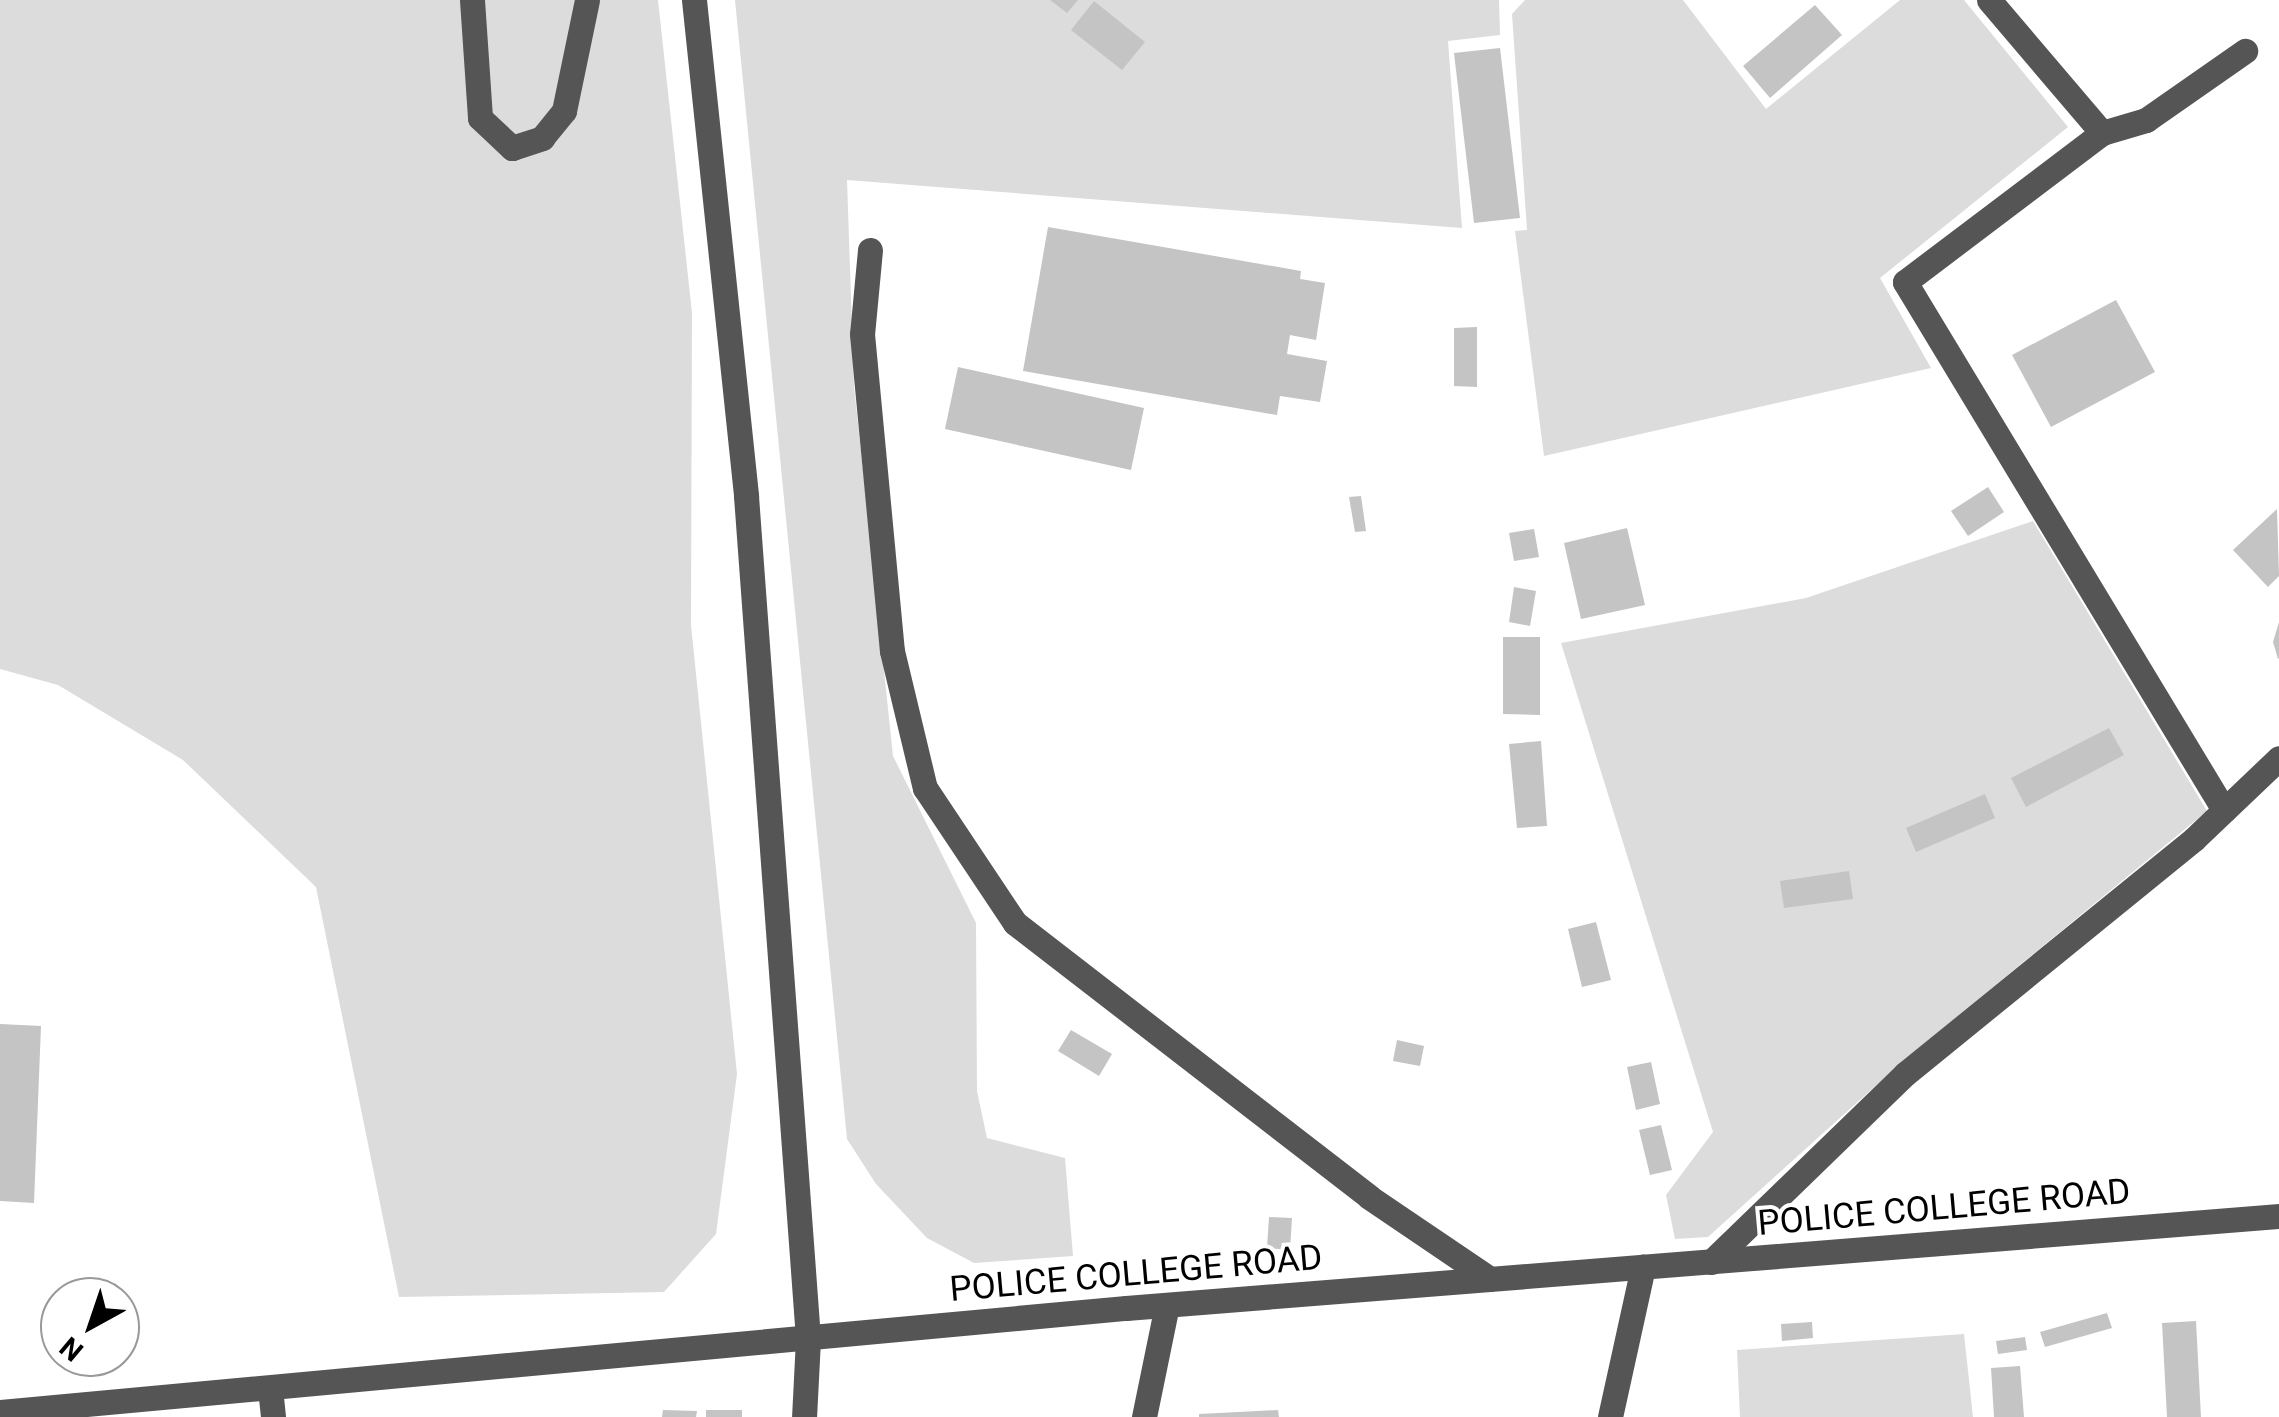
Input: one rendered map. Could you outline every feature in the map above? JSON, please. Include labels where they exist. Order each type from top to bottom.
[{"type":"street","points":[[472,0],[480,118],[512,148],[542,138],[564,110],[588,0]]},
{"type":"street","points":[[694,0],[746,496],[808,1339],[804,1417]]},
{"type":"street","points":[[1989,0],[2102,133]]},
{"type":"street","points":[[2224,810],[1905,282],[2102,133],[2146,120],[2245,52]]},
{"type":"street","points":[[870,250],[862,334],[892,651],[925,788],[1015,923],[1369,1197],[1490,1280]]},
{"type":"street","points":[[1711,1262],[1905,1074],[2224,810],[2279,758]]},
{"type":"street","name":"POLICE COLLEGE ROAD","points":[[9,1413],[1168,1305],[2279,1216]]},
{"type":"street","points":[[1610,1417],[1642,1267]]},
{"type":"street","points":[[1144,1417],[1168,1305]]},
{"type":"street","points":[[270,1388],[273,1417]]},
{"type":"shaded area","points":[[0,0],[658,0],[692,313],[691,625],[737,1074],[716,1234],[664,1292],[399,1297],[316,887],[183,760],[58,685],[0,669]]},
{"type":"shaded area","points":[[735,0],[1499,0],[1500,35],[1448,41],[1462,228],[847,180],[854,386],[893,756],[976,923],[977,1091],[987,1138],[1065,1158],[1073,1256],[974,1263],[927,1238],[876,1184],[847,1139]]},
{"type":"shaded area","points":[[1525,0],[1683,0],[1766,109],[1900,0],[1964,0],[2068,127],[1880,278],[1931,368],[1544,456],[1515,231],[1527,230],[1512,14]]},
{"type":"shaded area","points":[[2033,521],[2207,811],[1902,1062],[1708,1237],[1675,1239],[1666,1195],[1713,1132],[1561,643],[1806,598]]},
{"type":"shaded area","points":[[1964,1334],[1973,1417],[1740,1417],[1737,1350]]},
{"type":"building","points":[[1050,0],[1078,0],[1067,13]]},
{"type":"building","points":[[1094,1],[1145,42],[1122,70],[1071,30]]},
{"type":"building","points":[[1815,5],[1842,35],[1770,98],[1743,66]]},
{"type":"building","points":[[1500,48],[1520,218],[1474,223],[1454,53]]},
{"type":"building","points":[[1048,227],[1301,271],[1300,279],[1325,283],[1316,340],[1290,335],[1287,354],[1327,361],[1320,402],[1280,396],[1277,415],[1023,371]]},
{"type":"building","points":[[2116,300],[2155,372],[2051,427],[2012,355]]},
{"type":"building","points":[[1477,327],[1477,387],[1454,386],[1454,328]]},
{"type":"building","points":[[958,367],[1144,408],[1131,470],[945,429]]},
{"type":"building","points":[[1988,487],[2004,512],[1968,536],[1951,511]]},
{"type":"building","points":[[1361,496],[1366,531],[1355,532],[1349,497]]},
{"type":"building","points":[[2277,509],[2279,576],[2268,587],[2233,550]]},
{"type":"building","points":[[1627,528],[1645,605],[1581,619],[1564,543]]},
{"type":"building","points":[[1534,529],[1539,557],[1514,561],[1509,533]]},
{"type":"building","points":[[1514,587],[1536,591],[1530,626],[1509,622]]},
{"type":"building","points":[[2279,622],[2279,658],[2278,659],[2273,642]]},
{"type":"building","points":[[1503,637],[1540,637],[1540,715],[1503,714]]},
{"type":"building","points":[[2109,728],[2124,755],[2026,807],[2011,778]]},
{"type":"building","points":[[1541,741],[1547,826],[1517,828],[1509,744]]},
{"type":"building","points":[[1985,794],[1995,818],[1916,852],[1906,828]]},
{"type":"building","points":[[1849,871],[1853,899],[1784,908],[1780,881]]},
{"type":"building","points":[[1596,922],[1611,980],[1582,987],[1568,929]]},
{"type":"building","points":[[0,1024],[41,1026],[34,1203],[0,1201]]},
{"type":"building","points":[[1071,1030],[1112,1054],[1099,1076],[1058,1051]]},
{"type":"building","points":[[1397,1040],[1424,1046],[1420,1066],[1393,1061]]},
{"type":"building","points":[[1651,1062],[1660,1104],[1636,1110],[1627,1067]]},
{"type":"building","points":[[1661,1125],[1672,1170],[1650,1175],[1639,1130]]},
{"type":"building","points":[[1269,1217],[1292,1218],[1290,1250],[1267,1248]]},
{"type":"building","points":[[2107,1313],[2112,1328],[2045,1347],[2040,1332]]},
{"type":"building","points":[[2196,1321],[2201,1417],[2167,1417],[2162,1323]]},
{"type":"building","points":[[1812,1322],[1813,1338],[1782,1341],[1781,1324]]},
{"type":"building","points":[[2025,1337],[2027,1350],[1998,1354],[1996,1341]]},
{"type":"building","points":[[2020,1366],[2024,1417],[1994,1417],[1991,1368]]},
{"type":"building","points":[[663,1410],[697,1411],[696,1417],[662,1417]]},
{"type":"building","points":[[706,1410],[742,1410],[742,1417],[706,1417]]},
{"type":"building","points":[[1278,1410],[1279,1417],[1199,1417],[1199,1414]]}]
